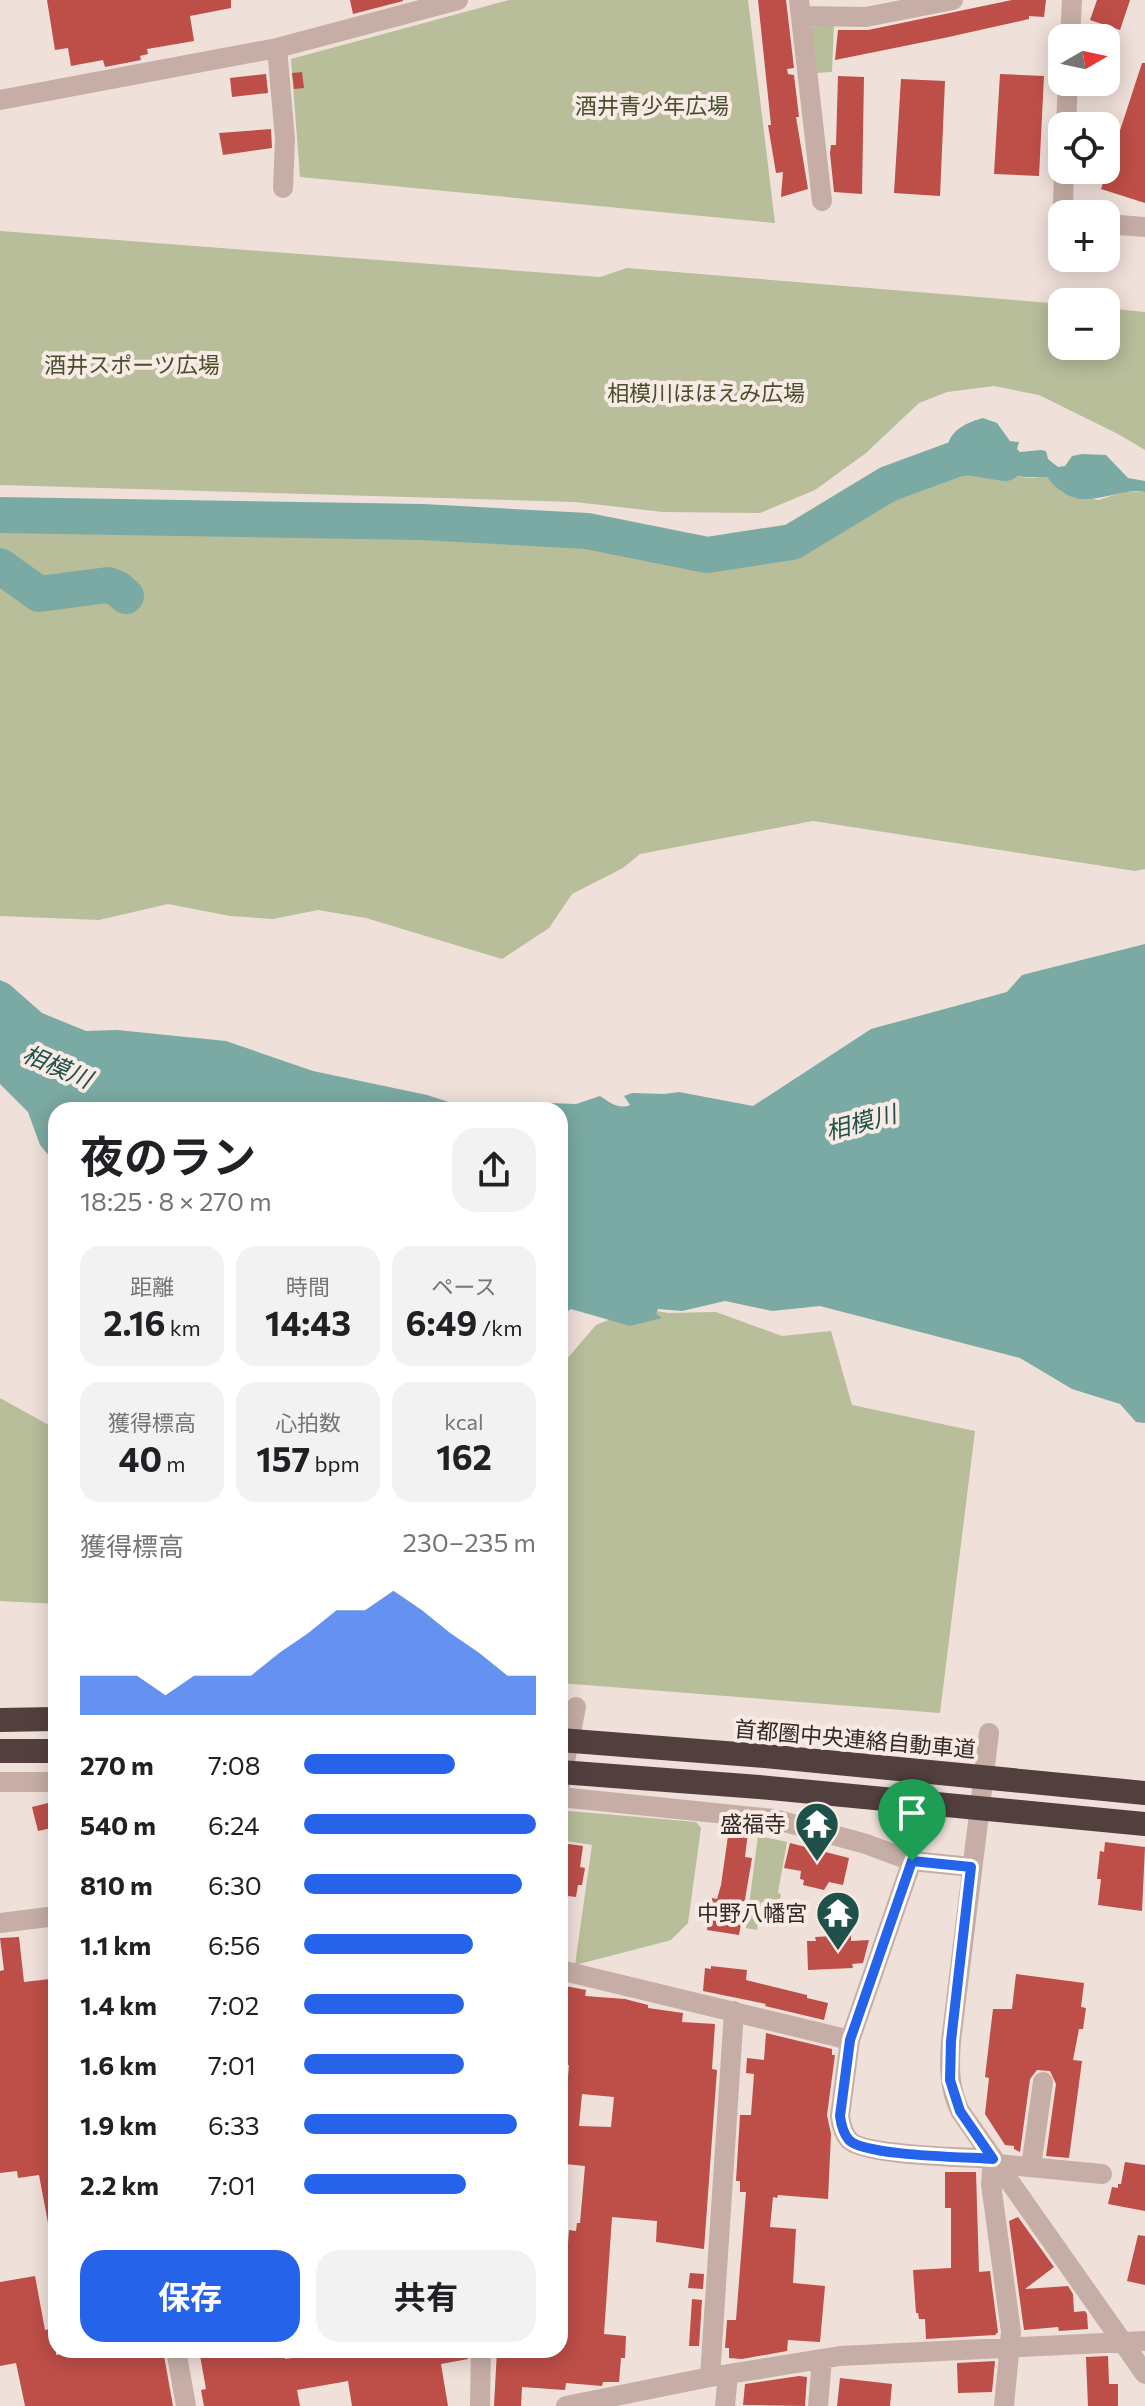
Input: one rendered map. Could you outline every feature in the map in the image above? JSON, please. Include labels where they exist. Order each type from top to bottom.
[{"type":"highway","points":[[0,1720],[48,1719]]},
{"type":"highway","name":"首都圏中央連絡自動車道","points":[[568,1741],[765,1756],[1145,1793]]},
{"type":"highway","points":[[0,1751],[48,1751]]},
{"type":"highway","points":[[568,1773],[759,1787],[1145,1824]]},
{"type":"street","points":[[0,100],[277,48],[458,0]]},
{"type":"street","points":[[822,201],[800,8],[866,17],[921,3],[953,0]]},
{"type":"street","points":[[1071,24],[1072,0]]},
{"type":"street","points":[[277,48],[285,139],[283,188]]},
{"type":"street","points":[[1120,225],[1145,227]]},
{"type":"street","points":[[568,1746],[576,1707]]},
{"type":"street","points":[[989,1733],[951,2041],[950,2080],[960,2111],[1145,2374]]},
{"type":"street","points":[[0,1782],[48,1782]]},
{"type":"street","points":[[568,1798],[774,1819],[851,1839],[912,1861],[971,1867]]},
{"type":"street","points":[[912,1861],[850,2040],[840,2116],[848,2139],[860,2147],[910,2154],[1102,2174]]},
{"type":"street","points":[[0,1923],[48,1917]]},
{"type":"street","points":[[568,1972],[850,2040]]},
{"type":"street","points":[[725,2406],[719,2376],[734,2011]]},
{"type":"street","points":[[1031,2167],[1043,2082]]},
{"type":"street","points":[[995,2161],[991,2184],[1011,2347],[1004,2406]]},
{"type":"street","points":[[566,2406],[822,2359],[1145,2341]]},
{"type":"street","points":[[177,2358],[186,2406]]},
{"type":"street","points":[[480,2406],[481,2358]]},
{"type":"street","points":[[818,2406],[822,2359]]},
{"type":"green space","name":"酒井青少年広場","points":[[509,0],[748,0],[775,223],[300,177],[291,59]]},
{"type":"green space","points":[[816,23],[834,23],[832,72],[816,73],[811,29]]},
{"type":"green space","name":"酒井スポーツ広場","points":[[0,231],[600,277],[627,268],[1048,303],[1048,360],[1120,360],[1120,309],[1145,312],[1145,450],[1039,395],[994,386],[947,392],[919,403],[866,453],[815,490],[760,513],[663,512],[575,502],[0,485]]},
{"type":"green space","points":[[962,462],[1015,476],[1047,477],[1062,492],[1098,500],[1124,492],[1145,492],[1145,869],[1135,871],[813,821],[640,854],[623,868],[572,894],[549,928],[502,959],[366,918],[318,910],[273,919],[230,916],[168,904],[99,920],[0,916],[0,585],[32,603],[104,590],[126,596],[133,587],[73,579],[51,586],[37,585],[0,558],[0,519],[614,536],[651,547],[691,551],[778,533],[804,522],[875,481],[894,494],[924,489]]},
{"type":"green space","points":[[639,1308],[668,1313],[716,1312],[782,1336],[831,1331],[852,1405],[975,1431],[940,1713],[568,1684],[568,1358],[596,1325]]},
{"type":"green space","points":[[0,1398],[48,1425],[48,1604],[0,1601]]},
{"type":"green space","points":[[568,1812],[696,1822],[701,1828],[688,1923],[671,1940],[575,1965],[592,1845],[568,1841]]},
{"type":"green space","points":[[758,1836],[787,1842],[778,1892],[781,1895],[779,1904],[761,1902],[757,1930],[746,1928]]},
{"type":"water","points":[[983,418],[997,423],[1010,441],[1019,442],[1017,449],[1020,452],[1046,451],[1048,459],[1058,467],[1065,466],[1072,456],[1106,455],[1128,478],[1145,481],[1145,492],[1082,499],[1061,491],[1047,477],[1022,477],[968,465],[955,458],[949,448],[951,437],[961,427]]},
{"type":"water","name":"相模川","points":[[1145,944],[1145,1423],[1136,1422],[1120,1404],[1072,1389],[1020,1358],[820,1306],[772,1311],[725,1301],[682,1311],[658,1309],[656,1314],[662,1318],[630,1326],[571,1309],[568,1311],[568,1104],[600,1096],[622,1107],[630,1105],[624,1096],[632,1093],[679,1092],[753,1106],[871,1029],[1007,992],[1022,975]]},
{"type":"water","name":"相模川","points":[[0,980],[9,984],[42,1013],[86,1031],[117,1030],[226,1041],[313,1071],[449,1102],[48,1102],[48,1154],[40,1145],[28,1112],[0,1084]]},
{"type":"building","points":[[47,0],[231,0],[231,8],[190,16],[194,41],[147,49],[148,54],[140,56],[141,60],[105,67],[103,60],[71,66],[68,48],[55,50]]},
{"type":"building","points":[[350,0],[403,0],[403,1],[353,14]]},
{"type":"building","points":[[758,0],[786,0],[794,68],[787,69],[788,74],[794,75],[799,117],[796,117],[808,189],[781,197],[783,172],[776,173],[768,125],[771,125]]},
{"type":"building","points":[[1012,0],[1046,0],[1044,17],[1029,16],[1029,19],[835,60],[838,30],[868,30]]},
{"type":"building","points":[[1097,0],[1130,0],[1120,30],[1120,24],[1090,20]]},
{"type":"building","points":[[1142,63],[1145,63],[1145,203],[1101,189],[1103,184],[1120,184],[1120,131]]},
{"type":"building","points":[[302,72],[304,88],[294,89],[292,73]]},
{"type":"building","points":[[266,74],[268,93],[232,97],[230,78]]},
{"type":"building","points":[[1000,74],[1044,76],[1039,176],[994,174]]},
{"type":"building","points":[[838,76],[864,77],[862,194],[834,192],[830,153],[831,145],[836,145]]},
{"type":"building","points":[[901,79],[945,81],[940,196],[894,193]]},
{"type":"building","points":[[271,129],[272,148],[223,155],[219,133]]},
{"type":"building","points":[[48,1803],[48,1829],[38,1831],[32,1807]]},
{"type":"building","points":[[729,1829],[748,1832],[745,1857],[752,1858],[739,1935],[707,1930],[712,1898],[717,1899],[721,1885]]},
{"type":"building","points":[[1105,1842],[1145,1847],[1142,1911],[1098,1905],[1100,1851],[1104,1852]]},
{"type":"building","name":"盛福寺","points":[[790,1843],[849,1858],[843,1885],[829,1882],[824,1890],[803,1885],[801,1871],[784,1868]]},
{"type":"building","points":[[568,1844],[583,1846],[580,1867],[585,1868],[576,1897],[568,1896]]},
{"type":"building","name":"中野八幡宮","points":[[851,1935],[851,1941],[869,1940],[863,1963],[852,1964],[853,1968],[808,1970],[807,1941],[816,1941],[815,1937]]},
{"type":"building","points":[[19,1937],[24,1982],[48,1979],[48,2223],[39,2175],[18,2178],[17,2171],[0,2173],[0,1971],[4,1970],[0,1938]]},
{"type":"building","points":[[711,1966],[747,1970],[746,1980],[828,2003],[824,2020],[703,1991],[705,1968],[711,1969]]},
{"type":"building","points":[[1016,1974],[1084,1983],[1081,2007],[1086,2008],[1083,2029],[1079,2029],[1073,2060],[1082,2061],[1069,2158],[1046,2156],[1056,2084],[1050,2071],[1037,2070],[1030,2079],[1020,2152],[1014,2146],[1005,2145],[985,2114],[989,2078],[985,2077],[993,2009],[1012,2009]]},
{"type":"building","points":[[568,1987],[586,1990],[585,1996],[625,1999],[648,2005],[648,2008],[683,2013],[682,2022],[715,2024],[712,2069],[717,2070],[704,2249],[656,2242],[657,2221],[612,2217],[604,2334],[626,2336],[619,2382],[603,2382],[602,2386],[566,2383],[565,2390],[522,2387],[521,2406],[494,2406],[497,2358],[568,2358],[569,2230],[576,2231],[577,2223],[580,2223],[585,2166],[568,2164]],"holes":[[[582,2094],[614,2097],[611,2127],[579,2126]]]},
{"type":"building","points":[[766,2033],[832,2049],[832,2055],[835,2055],[827,2115],[831,2134],[828,2199],[773,2197],[770,2227],[796,2229],[793,2283],[825,2286],[820,2342],[788,2340],[787,2351],[742,2359],[729,2358],[729,2348],[725,2348],[727,2320],[736,2320],[746,2192],[740,2192],[740,2181],[736,2181],[740,2115],[751,2115],[754,2074],[746,2073],[747,2058],[764,2060]]},
{"type":"building","points":[[1125,2162],[1145,2165],[1145,2211],[1108,2204],[1112,2187],[1118,2188],[1121,2184]]},
{"type":"building","points":[[945,2172],[976,2172],[979,2272],[990,2271],[998,2332],[995,2335],[926,2339],[925,2319],[919,2319],[916,2313],[913,2270],[951,2268],[951,2208],[945,2208]]},
{"type":"building","points":[[1018,2217],[1054,2267],[1025,2289],[1068,2286],[1073,2294],[1074,2312],[1085,2311],[1088,2329],[1059,2331],[1058,2327],[1024,2330],[1009,2221]]},
{"type":"building","points":[[1138,2235],[1145,2236],[1145,2285],[1127,2281]]},
{"type":"building","points":[[690,2273],[704,2274],[703,2289],[688,2288]]},
{"type":"building","points":[[35,2276],[45,2330],[48,2329],[48,2358],[164,2358],[173,2406],[25,2406],[16,2363],[0,2366],[0,2282]]},
{"type":"building","points":[[692,2299],[702,2300],[699,2346],[689,2346]]},
{"type":"building","points":[[1108,2356],[1109,2384],[1118,2384],[1118,2406],[1088,2406],[1086,2357]]},
{"type":"building","points":[[200,2358],[468,2358],[441,2364],[448,2406],[352,2406],[348,2381],[297,2390],[300,2406],[204,2406],[201,2390],[206,2389]]},
{"type":"building","points":[[995,2361],[992,2392],[958,2393],[957,2363]]},
{"type":"building","points":[[807,2377],[805,2406],[743,2405],[745,2384]]},
{"type":"building","points":[[840,2378],[892,2384],[890,2406],[837,2406]]},
{"type":"waterway","points":[[0,515],[422,522],[587,531],[707,555],[792,542],[888,484],[956,459],[967,457],[1005,463]]},
{"type":"waterway","points":[[0,566],[39,594],[108,585],[126,596]]},
{"type":"place","name":"盛福寺","points":[[817,1863]]},
{"type":"place","name":"中野八幡宮","points":[[838,1952]]},
{"type":"route","points":[[912,1861],[971,1867],[951,2041],[950,2080],[960,2111],[993,2159],[910,2154],[860,2147],[848,2139],[842,2128],[840,2116],[850,2040],[912,1861]]},
{"type":"park label","name":"相模川ほほえみ広場","points":[[706,393]]}]
